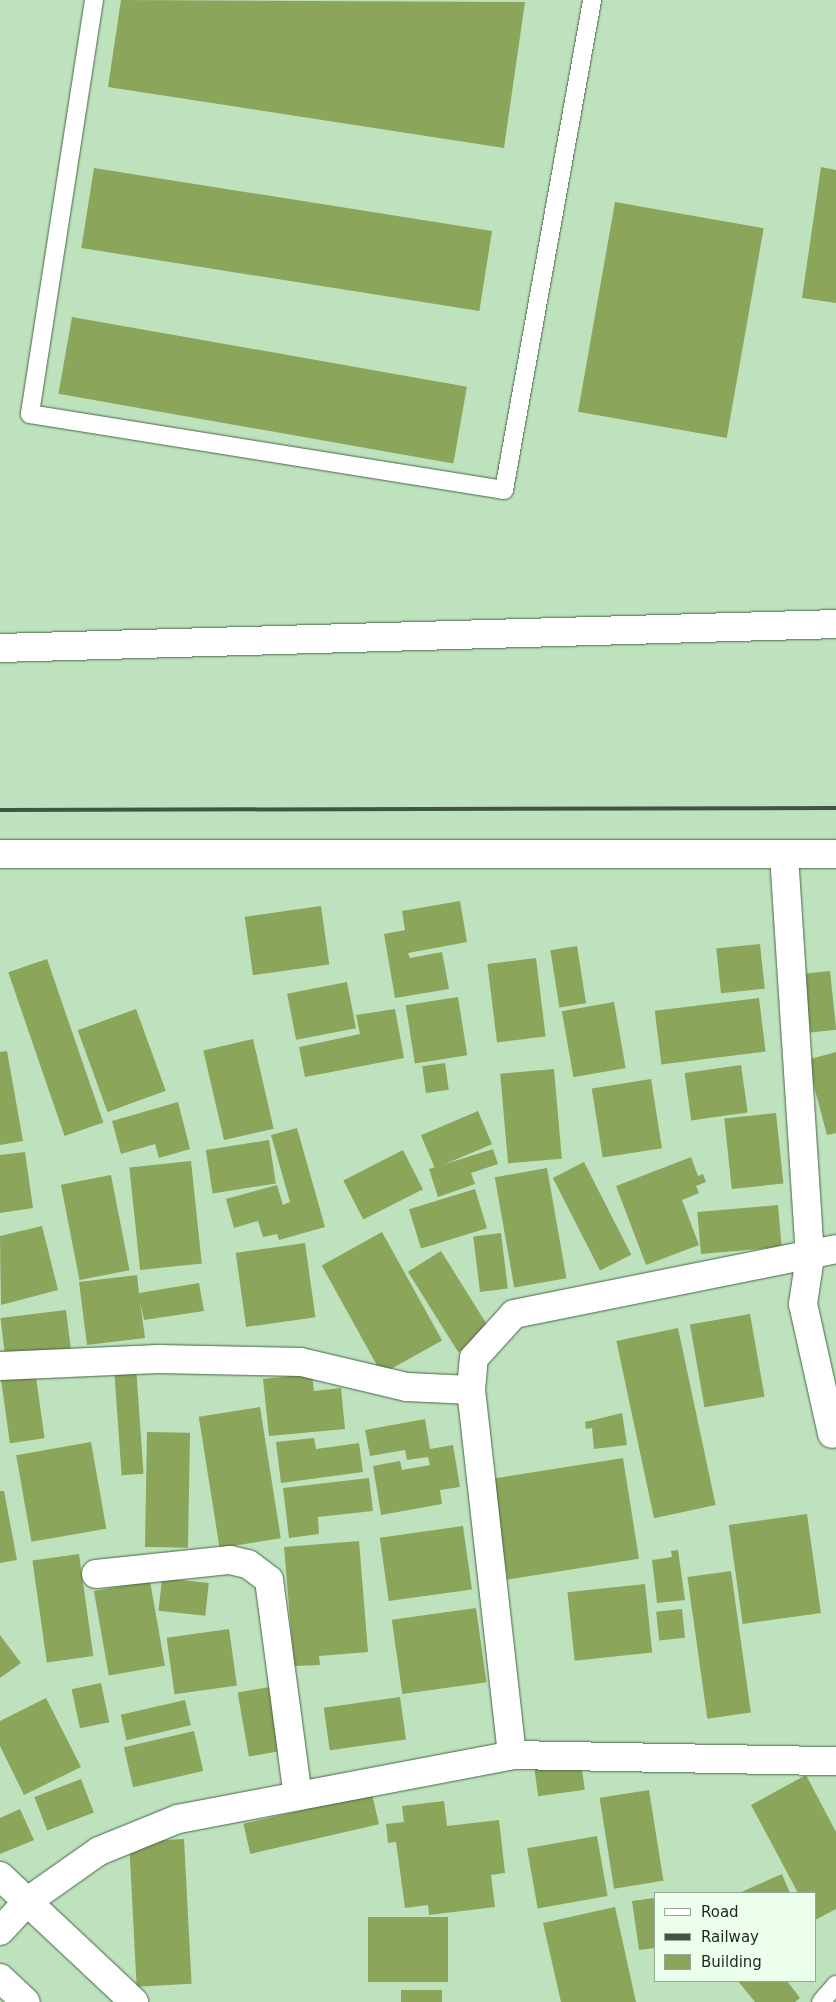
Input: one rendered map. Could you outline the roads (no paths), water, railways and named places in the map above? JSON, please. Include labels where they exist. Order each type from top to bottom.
[{"type":"street","points":[[0,648],[836,624]]},
{"type":"street","points":[[0,854],[836,854]]},
{"type":"street","points":[[784,855],[810,1256],[803,1304],[832,1434]]},
{"type":"street","points":[[512,1755],[471,1390],[474,1358],[514,1314],[810,1256],[836,1249]]},
{"type":"street","points":[[0,1366],[158,1359],[301,1362],[407,1388],[471,1390]]},
{"type":"street","points":[[96,1574],[230,1560],[248,1564],[269,1580],[298,1796]]},
{"type":"street","points":[[0,1932],[28,1901],[98,1851],[178,1819],[512,1755],[836,1761]]},
{"type":"street","points":[[0,1876],[134,2002]]},
{"type":"street","points":[[0,1978],[26,2002]]},
{"type":"lane","points":[[94,0],[30,414],[504,490],[592,0]]},
{"type":"lane","points":[[821,2002],[836,1985]]},
{"type":"railway","points":[[0,810],[836,808]]}]
